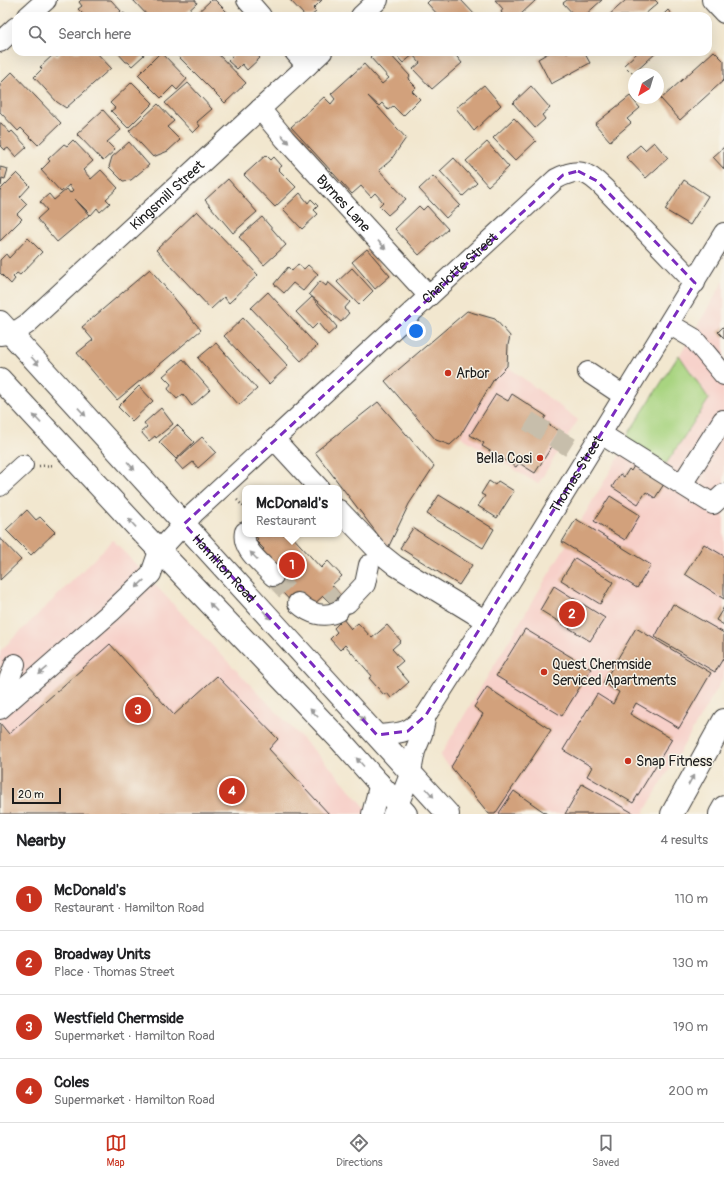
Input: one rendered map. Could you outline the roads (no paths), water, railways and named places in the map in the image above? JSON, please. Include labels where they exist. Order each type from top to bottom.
[{"type":"main road","name":"Hamilton Road","points":[[4,330],[184,524],[448,814]]},
{"type":"main road","points":[[0,379],[159,551],[380,783],[399,811]]},
{"type":"main road","points":[[672,814],[724,720]]},
{"type":"main road","points":[[720,814],[724,807]]},
{"type":"street","points":[[32,12],[46,0]]},
{"type":"street","points":[[247,0],[258,12]]},
{"type":"street","points":[[365,12],[378,0]]},
{"type":"street","points":[[712,0],[724,13]]},
{"type":"street","points":[[0,42],[12,32]]},
{"type":"street","name":"Kingsmill Street","points":[[4,330],[27,324],[260,109],[301,59]]},
{"type":"street","name":"Byrnes Lane","points":[[260,109],[285,139],[429,296]]},
{"type":"street","name":"Charlotte Street","points":[[159,551],[197,510],[556,179],[567,173],[578,171],[592,176],[695,283]]},
{"type":"street","name":"Thomas Street","points":[[377,735],[408,731],[426,715],[486,621],[695,283],[724,233]]},
{"type":"street","points":[[669,324],[693,338],[724,375]]},
{"type":"street","points":[[588,372],[624,396]]},
{"type":"street","points":[[682,484],[723,420]]},
{"type":"street","points":[[601,434],[713,504],[724,494]]},
{"type":"street","points":[[274,439],[316,485]]},
{"type":"street","points":[[0,486],[23,465]]},
{"type":"street","points":[[342,513],[380,554],[396,566],[486,621]]},
{"type":"street","points":[[245,537],[249,551],[273,576]]},
{"type":"street","points":[[0,709],[111,612],[151,574],[159,551]]},
{"type":"street","points":[[328,604],[363,570]]},
{"type":"street","points":[[0,704],[15,664]]},
{"type":"street","name":"Thomas Street","points":[[399,811],[411,772],[415,751],[422,734],[426,715]]},
{"type":"street","points":[[372,814],[380,783]]},
{"type":"tunnel","points":[[528,421],[586,457]]},
{"type":"tunnel","points":[[273,576],[298,603]]},
{"type":"tunnel","points":[[330,603],[340,594]]},
{"type":"place","name":"Arbor","points":[[448,373]]},
{"type":"place","name":"Bella Cosi","points":[[540,458]]},
{"type":"place","name":"McDonald's","points":[[292,565]]},
{"type":"place","name":"Broadway Units","points":[[572,614]]},
{"type":"place","name":"Quest Chermside Serviced Apartments","points":[[544,672]]},
{"type":"place","name":"Westfield Chermside","points":[[138,710]]},
{"type":"place","name":"Snap Fitness","points":[[628,761]]},
{"type":"place","name":"Coles","points":[[232,791]]}]
